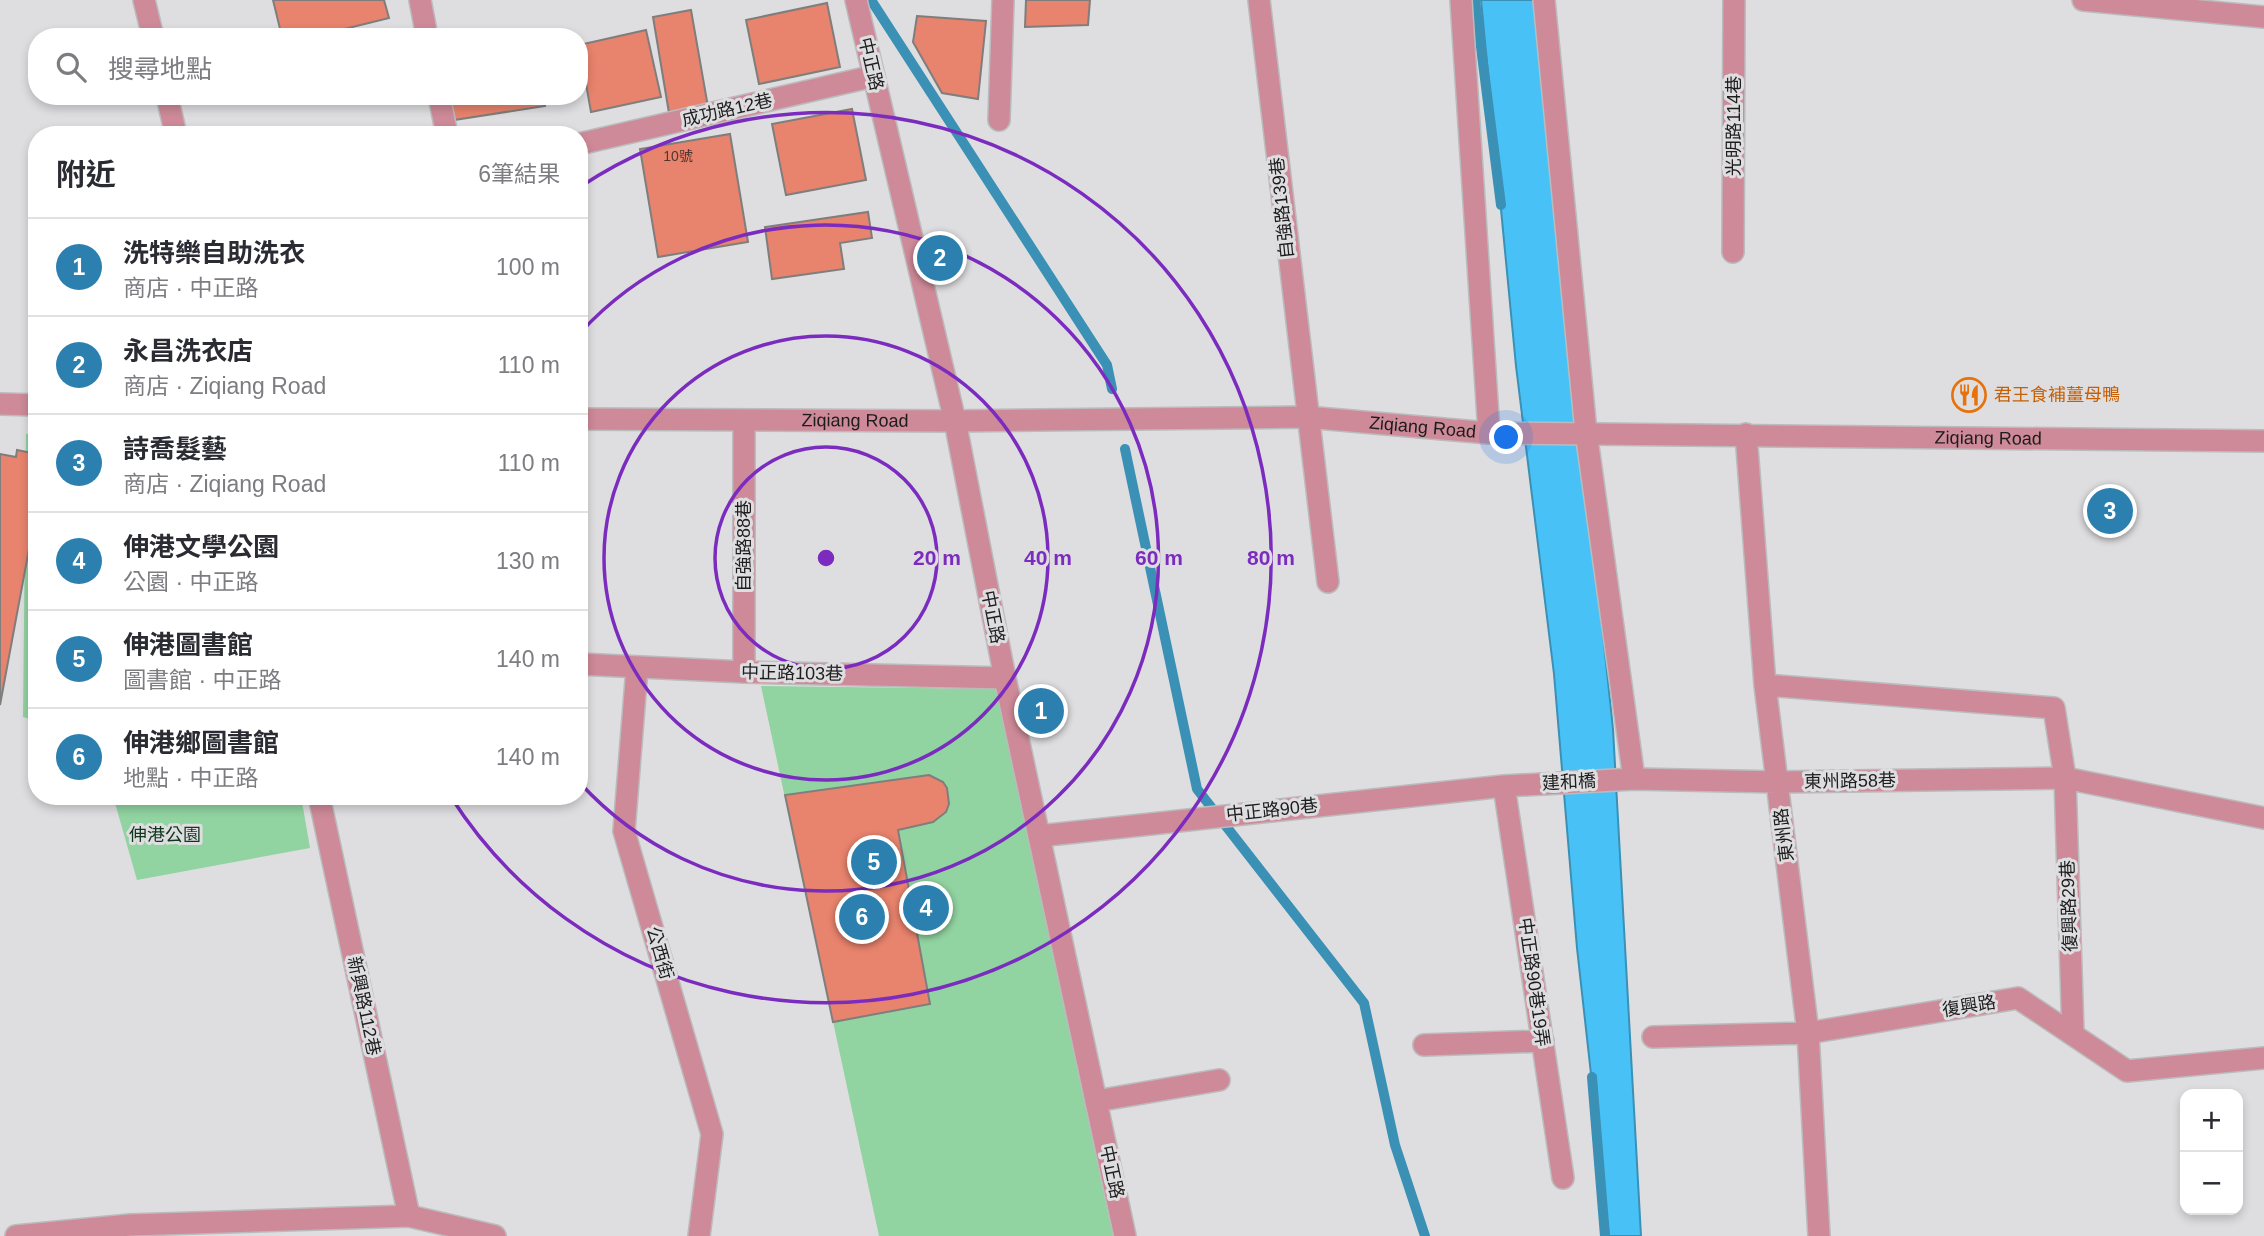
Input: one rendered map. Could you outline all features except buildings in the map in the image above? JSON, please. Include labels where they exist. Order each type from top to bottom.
[{"type":"street","points":[[145,0],[151,28]]},
{"type":"street","points":[[420,0],[425,28]]},
{"type":"street","name":"中正路","points":[[856,0],[955,421],[1005,678],[1125,1236]]},
{"type":"street","points":[[999,120],[1003,0]]},
{"type":"street","name":"自強路139巷","points":[[1259,0],[1306,417],[1328,582]]},
{"type":"street","points":[[1461,0],[1489,433]]},
{"type":"street","points":[[1544,0],[1586,432],[1634,779]]},
{"type":"street","name":"光明路114巷","points":[[1733,252],[1734,0]]},
{"type":"street","points":[[2083,0],[2264,17]]},
{"type":"street","name":"成功路12巷","points":[[588,142],[874,76]]},
{"type":"street","points":[[169,105],[175,126]]},
{"type":"street","points":[[441,105],[445,126]]},
{"type":"street","points":[[0,404],[28,405]]},
{"type":"street","name":"Ziqiang Road","points":[[588,419],[955,421],[1306,417],[1489,433],[2264,441]]},
{"type":"street","name":"自強路88巷","points":[[744,421],[744,672]]},
{"type":"street","name":"東州路","points":[[1746,435],[1765,685],[1808,1033],[1819,1236]]},
{"type":"street","name":"中正路103巷","points":[[588,665],[744,672],[1005,678]]},
{"type":"street","name":"公西街","points":[[637,668],[624,831],[712,1134],[699,1236]]},
{"type":"street","points":[[1765,685],[2054,708],[2065,778]]},
{"type":"street","name":"東州路58巷","points":[[1634,779],[1778,782],[2065,778],[2264,818]]},
{"type":"street","name":"復興路29巷","points":[[2065,778],[2073,1034]]},
{"type":"street","name":"建和橋","points":[[1504,786],[1634,779]]},
{"type":"street","name":"中正路90巷","points":[[1040,835],[1504,786]]},
{"type":"street","name":"中正路90巷19弄","points":[[1504,786],[1563,1178]]},
{"type":"street","name":"新興路112巷","points":[[321,805],[408,1216]]},
{"type":"street","name":"復興路","points":[[1654,1037],[1808,1033],[2018,998],[2127,1071],[2264,1058]]},
{"type":"street","points":[[1424,1045],[1543,1041]]},
{"type":"street","points":[[1096,1101],[1219,1080]]},
{"type":"street","points":[[16,1236],[130,1225],[408,1216],[495,1236]]},
{"type":"green space","points":[[28,434],[28,718],[23,717]]},
{"type":"green space","points":[[761,686],[996,689],[1113,1236],[879,1236]]},
{"type":"green space","name":"伸港公園","points":[[116,805],[303,805],[310,848],[137,880]]},
{"type":"water","points":[[1481,0],[1536,0],[1613,729],[1641,1236],[1609,1236],[1577,948],[1554,674],[1516,366]]},
{"type":"waterway","points":[[871,0],[1107,365],[1112,389]]},
{"type":"waterway","points":[[1475,0],[1501,205]]},
{"type":"waterway","points":[[1125,449],[1197,789],[1364,1003],[1395,1145],[1425,1236]]},
{"type":"waterway","points":[[1592,1077],[1605,1236]]},
{"type":"place","name":"永昌洗衣店","points":[[940,258]]},
{"type":"place","name":"君王食補薑母鴨","points":[[1969,395]]},
{"type":"place","name":"詩喬髮藝","points":[[2110,511]]},
{"type":"place","name":"洗特樂自助洗衣","points":[[1041,711]]},
{"type":"place","name":"伸港圖書館","points":[[874,862]]},
{"type":"place","name":"伸港文學公園","points":[[926,908]]},
{"type":"place","name":"伸港鄉圖書館","points":[[862,917]]}]
